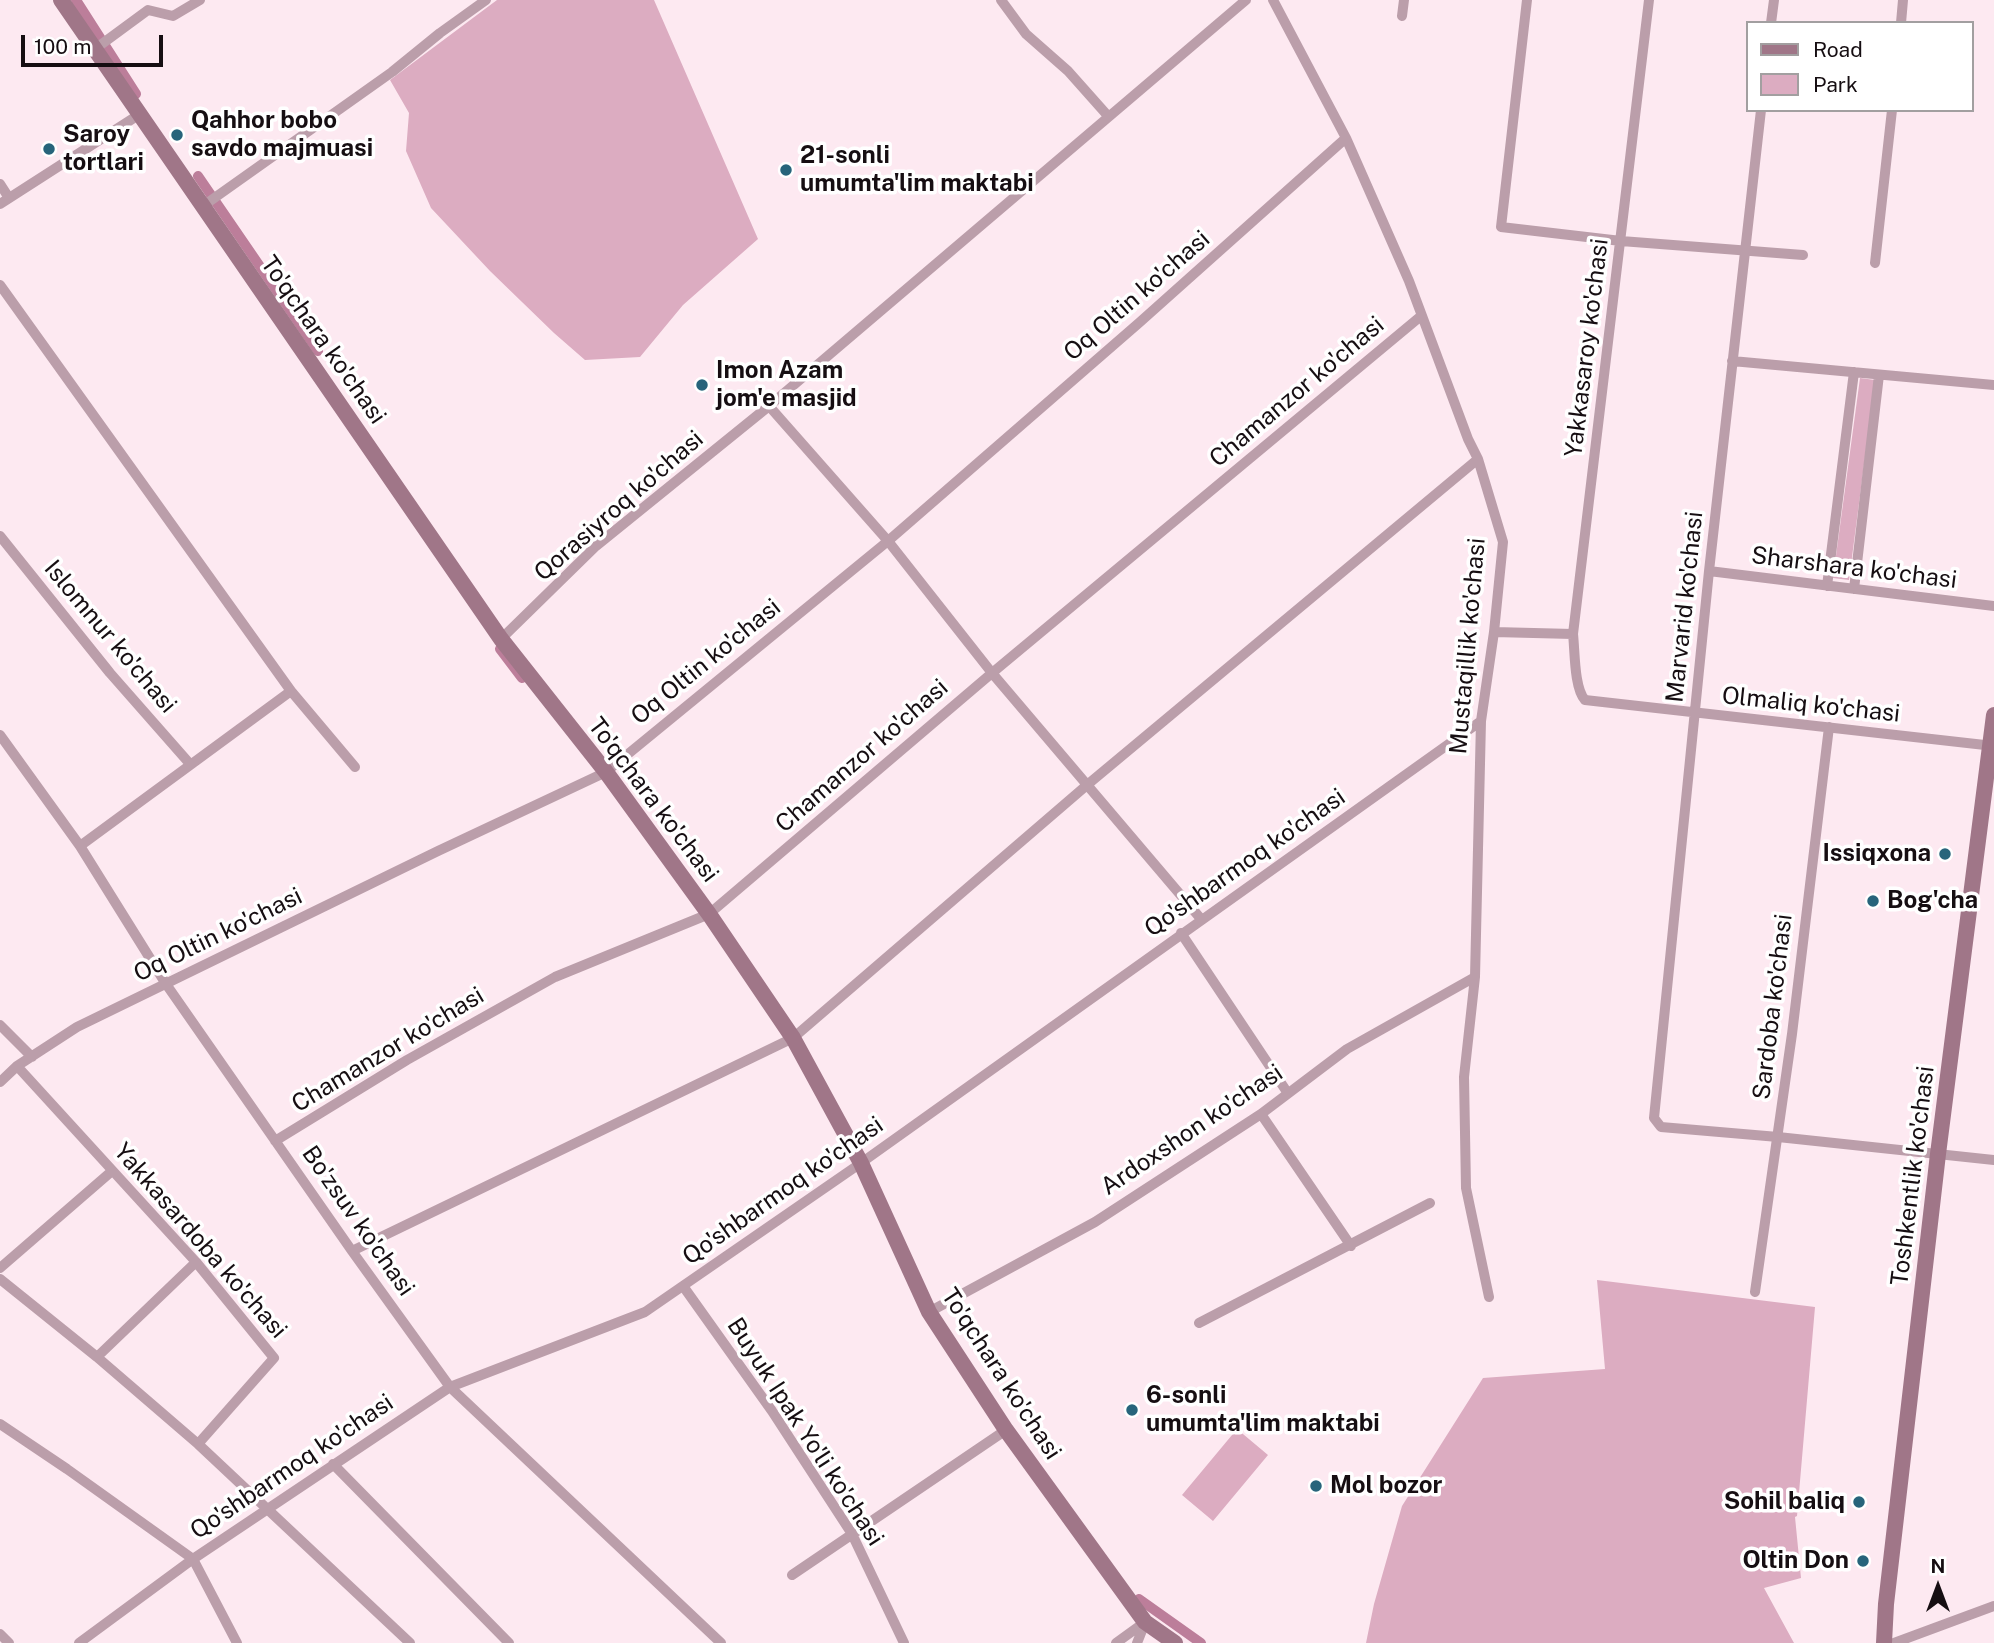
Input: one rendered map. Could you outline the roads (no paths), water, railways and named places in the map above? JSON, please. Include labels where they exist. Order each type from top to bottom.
[{"type":"street","name":"To'qchara ko'chasi","points":[[61,0],[501,639],[606,772],[709,914],[793,1038],[861,1163],[929,1312],[1006,1430],[1145,1622],[1175,1643]]},
{"type":"street","points":[[94,49],[148,10],[173,16],[200,0]]},
{"type":"street","points":[[203,206],[392,72],[486,0]]},
{"type":"street","points":[[1002,0],[1026,34],[1068,71],[1108,116]]},
{"type":"street","name":"Qorasiyroq ko'chasi","points":[[501,639],[596,546],[769,406],[1246,0]]},
{"type":"street","name":"Mustaqillik ko'chasi","points":[[1273,0],[1346,138],[1409,281],[1478,459],[1503,542],[1481,721],[1475,977],[1464,1077],[1466,1188],[1489,1297]]},
{"type":"street","points":[[1402,16],[1404,0]]},
{"type":"street","points":[[1527,0],[1501,227],[1621,241],[1803,256]]},
{"type":"street","name":"Yakkasaroy ko'chasi","points":[[1585,700],[1578,686],[1573,634],[1649,0]]},
{"type":"street","points":[[1771,21],[1774,0]]},
{"type":"street","points":[[1901,21],[1903,0]]},
{"type":"street","name":"Marvarid ko'chasi","points":[[1761,112],[1709,571],[1654,1118],[1661,1128],[1778,1137]]},
{"type":"street","points":[[1875,264],[1892,112]]},
{"type":"street","points":[[0,184],[5,201],[140,114]]},
{"type":"street","name":"Oq Oltin ko'chasi","points":[[0,1082],[16,1066],[77,1027],[606,772],[888,541],[1346,138]]},
{"type":"street","points":[[0,285],[291,691],[355,767]]},
{"type":"street","name":"Chamanzor ko'chasi","points":[[275,1141],[407,1060],[555,977],[709,914],[992,673],[1421,316]]},
{"type":"street","points":[[1732,361],[1994,385]]},
{"type":"street","points":[[1827,586],[1854,372]]},
{"type":"street","points":[[1854,589],[1879,375]]},
{"type":"street","points":[[769,406],[888,541],[992,673],[1200,919]]},
{"type":"street","points":[[352,1251],[793,1038],[1087,785],[1478,459]]},
{"type":"street","name":"Islomnur ko'chasi","points":[[0,536],[110,673],[190,764]]},
{"type":"street","name":"Sharshara ko'chasi","points":[[1709,571],[1994,606]]},
{"type":"street","points":[[1494,632],[1573,634]]},
{"type":"street","points":[[80,846],[291,691]]},
{"type":"street","name":"Olmaliq ko'chasi","points":[[1585,700],[1993,746]]},
{"type":"street","name":"Toshkentlik ko'chasi","points":[[1884,1643],[1886,1604],[1938,1154],[1993,746],[1994,715]]},
{"type":"street","name":"Qo'shbarmoq ko'chasi","points":[[79,1643],[193,1559],[450,1387],[645,1312],[861,1163],[1481,721]]},
{"type":"street","name":"Sardoba ko'chasi","points":[[1755,1292],[1778,1137],[1829,727]]},
{"type":"street","name":"Bo'zsuv ko'chasi","points":[[0,735],[80,846],[166,984],[450,1387],[721,1643]]},
{"type":"street","points":[[1181,933],[1287,1092]]},
{"type":"street","name":"Ardoxshon ko'chasi","points":[[929,1312],[1095,1222],[1261,1114],[1347,1049],[1475,977]]},
{"type":"street","points":[[0,1025],[32,1056]]},
{"type":"street","name":"Yakkasardoba ko'chasi","points":[[16,1066],[196,1262],[274,1358],[198,1444]]},
{"type":"street","points":[[1261,1114],[1351,1246]]},
{"type":"street","points":[[1778,1137],[1994,1160]]},
{"type":"street","points":[[0,1268],[112,1171]]},
{"type":"street","points":[[1199,1323],[1430,1203]]},
{"type":"street","points":[[97,1357],[196,1262]]},
{"type":"street","points":[[0,1279],[97,1357],[198,1444],[411,1643]]},
{"type":"street","name":"Buyuk Ipak Yo'li ko'chasi","points":[[683,1286],[772,1411],[852,1534],[904,1643]]},
{"type":"street","points":[[0,1424],[193,1559],[237,1643]]},
{"type":"street","points":[[792,1575],[1006,1430]]},
{"type":"street","points":[[334,1464],[509,1643]]},
{"type":"street","points":[[1894,1643],[1994,1606]]},
{"type":"street","points":[[1116,1643],[1145,1622]]},
{"type":"street","points":[[1137,1643],[1145,1622]]},
{"type":"street","points":[[1145,1622],[1157,1643]]},
{"type":"street","points":[[0,1634],[9,1643]]},
{"type":"waterway","points":[[76,0],[136,94]]},
{"type":"waterway","points":[[198,176],[318,351]]},
{"type":"waterway","points":[[500,649],[522,678]]},
{"type":"waterway","points":[[1139,1599],[1201,1643]]},
{"type":"place","name":"Qahhor bobo savdo majmuasi","points":[[177,135]]},
{"type":"place","name":"Saroy tortlari","points":[[49,149]]},
{"type":"place","name":"21-sonli umumta'lim maktabi","points":[[786,170]]},
{"type":"place","name":"Imon Azam jom'e masjid","points":[[702,385]]},
{"type":"place","name":"Issiqxona","points":[[1945,854]]},
{"type":"place","name":"Bog'cha","points":[[1873,901]]},
{"type":"place","name":"6-sonli umumta'lim maktabi","points":[[1132,1410]]},
{"type":"place","name":"Mol bozor","points":[[1316,1486]]},
{"type":"place","name":"Sohil baliq","points":[[1859,1502]]},
{"type":"place","name":"Oltin Don","points":[[1863,1561]]}]
